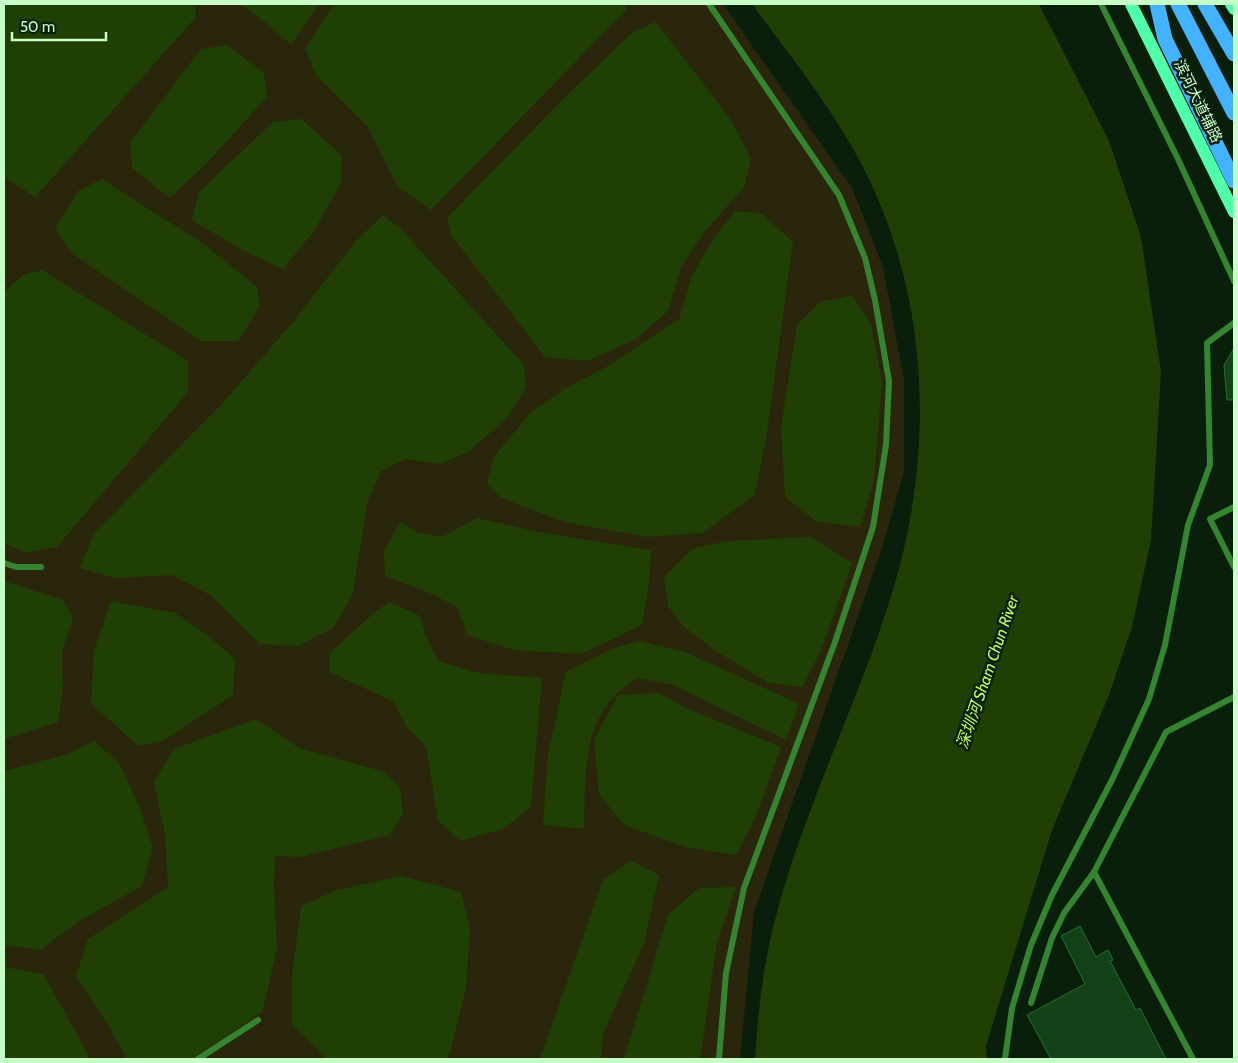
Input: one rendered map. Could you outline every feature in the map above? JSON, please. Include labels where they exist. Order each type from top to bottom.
[{"type":"highway","points":[[1157,4],[1165,39],[1234,181]]},
{"type":"highway","points":[[1178,4],[1234,113]]},
{"type":"highway","points":[[1205,4],[1234,54]]},
{"type":"main road","name":"滨河大道辅路","points":[[1131,4],[1234,212]]},
{"type":"main road","points":[[1231,4],[1234,9]]},
{"type":"lane","points":[[709,4],[839,195],[865,258],[890,381],[886,445],[873,527],[835,642],[744,888],[726,973],[719,1059]]},
{"type":"lane","points":[[1101,4],[1178,159],[1234,281]]},
{"type":"lane","points":[[1005,1059],[1012,1008],[1031,945],[1052,895],[1113,778],[1152,690],[1165,645],[1188,525],[1210,465],[1207,343],[1234,323]]},
{"type":"lane","points":[[1234,506],[1210,519],[1234,567]]},
{"type":"lane","points":[[4,563],[16,567],[41,567]]},
{"type":"lane","points":[[1031,1003],[1052,938],[1064,913],[1094,872],[1166,732],[1234,697]]},
{"type":"lane","points":[[1094,872],[1193,1059]]},
{"type":"lane","points":[[198,1059],[258,1020]]},
{"type":"shaded area","points":[[4,4],[723,4],[852,188],[883,267],[904,380],[904,472],[882,548],[754,912],[740,1059],[4,1059]]},
{"type":"water","points":[[4,4],[195,4],[196,17],[35,197],[4,177]]},
{"type":"water","points":[[240,4],[319,4],[291,45],[270,26]]},
{"type":"water","points":[[334,4],[627,4],[626,10],[431,210],[398,187],[368,127],[316,75],[305,49]]},
{"type":"water","name":"深圳河 Sham Chun River","points":[[752,4],[1039,4],[1109,141],[1141,237],[1161,372],[1151,540],[1132,627],[1109,695],[1052,830],[986,1046],[987,1059],[755,1059],[767,954],[775,920],[787,878],[816,795],[864,673],[893,590],[907,537],[915,484],[920,430],[919,376],[913,322],[902,269],[885,217],[863,167],[838,125],[811,84]]},
{"type":"water","points":[[656,22],[731,120],[751,159],[744,187],[702,235],[681,267],[668,311],[636,339],[587,361],[545,357],[452,236],[447,218],[569,93],[633,32]]},
{"type":"water","points":[[227,45],[264,73],[267,97],[206,164],[170,198],[132,168],[130,143],[201,49]]},
{"type":"water","points":[[301,119],[342,155],[341,183],[314,231],[283,269],[242,250],[192,220],[199,192],[273,122]]},
{"type":"water","points":[[102,179],[205,245],[257,287],[260,306],[238,341],[201,341],[73,254],[55,229],[78,191]]},
{"type":"water","points":[[735,211],[762,214],[793,242],[767,433],[755,495],[702,533],[646,537],[565,522],[501,498],[487,484],[493,458],[530,413],[566,388],[608,366],[679,319],[691,278],[713,239]]},
{"type":"water","points":[[383,215],[400,228],[524,365],[526,388],[507,418],[468,452],[440,464],[405,459],[381,471],[367,503],[353,594],[333,628],[298,646],[260,644],[210,595],[172,575],[115,578],[80,568],[94,533],[220,406],[293,322],[356,241]]},
{"type":"water","points":[[42,270],[188,361],[188,392],[57,547],[26,553],[4,543],[4,292],[23,275]]},
{"type":"water","points":[[852,295],[871,325],[882,382],[874,480],[860,527],[816,521],[785,497],[781,427],[797,325],[820,302]]},
{"type":"water","points":[[477,518],[543,533],[651,550],[649,584],[642,625],[581,654],[514,650],[467,635],[457,607],[432,594],[385,576],[384,551],[400,522],[417,532],[442,537]]},
{"type":"water","points":[[811,537],[852,563],[821,651],[802,687],[769,683],[716,651],[683,626],[668,606],[664,577],[692,549],[727,541]]},
{"type":"water","points":[[4,581],[63,600],[73,618],[62,652],[63,689],[58,722],[4,739]]},
{"type":"water","points":[[111,601],[175,613],[206,634],[235,659],[233,695],[165,740],[138,746],[91,703],[94,650]]},
{"type":"water","points":[[389,602],[420,616],[427,639],[438,661],[479,673],[542,678],[531,807],[503,829],[460,841],[438,820],[426,747],[406,726],[394,702],[330,672],[330,653],[376,611]]},
{"type":"water","points":[[640,641],[685,652],[799,704],[786,740],[671,684],[637,678],[618,692],[605,708],[596,726],[590,745],[587,765],[584,829],[543,825],[548,754],[566,672],[614,648]]},
{"type":"water","points":[[659,693],[690,710],[781,747],[756,816],[736,855],[686,847],[624,825],[599,794],[594,740],[618,695]]},
{"type":"water","points":[[256,719],[299,748],[385,772],[400,788],[403,814],[390,835],[301,857],[275,856],[274,885],[277,950],[262,1012],[192,1059],[127,1059],[107,1023],[76,976],[88,939],[168,887],[165,835],[154,782],[174,749]]},
{"type":"water","points":[[94,741],[119,763],[140,808],[153,848],[142,886],[79,921],[40,950],[4,945],[4,771],[68,754]]},
{"type":"water","points":[[631,861],[659,875],[644,943],[603,1034],[601,1059],[540,1059],[603,880]]},
{"type":"water","points":[[401,876],[461,892],[470,929],[466,989],[449,1055],[446,1059],[328,1059],[292,1025],[292,976],[301,906],[337,890]]},
{"type":"water","points":[[736,887],[717,942],[700,1059],[624,1059],[668,915],[699,888]]},
{"type":"water","points":[[4,967],[43,974],[87,1052],[87,1059],[4,1059]]},
{"type":"building","points":[[1234,348],[1234,400],[1227,400],[1224,365]]},
{"type":"building","points":[[1080,926],[1096,957],[1108,950],[1113,960],[1110,961],[1136,1010],[1140,1008],[1166,1059],[1051,1059],[1027,1015],[1085,984],[1061,936]]}]
